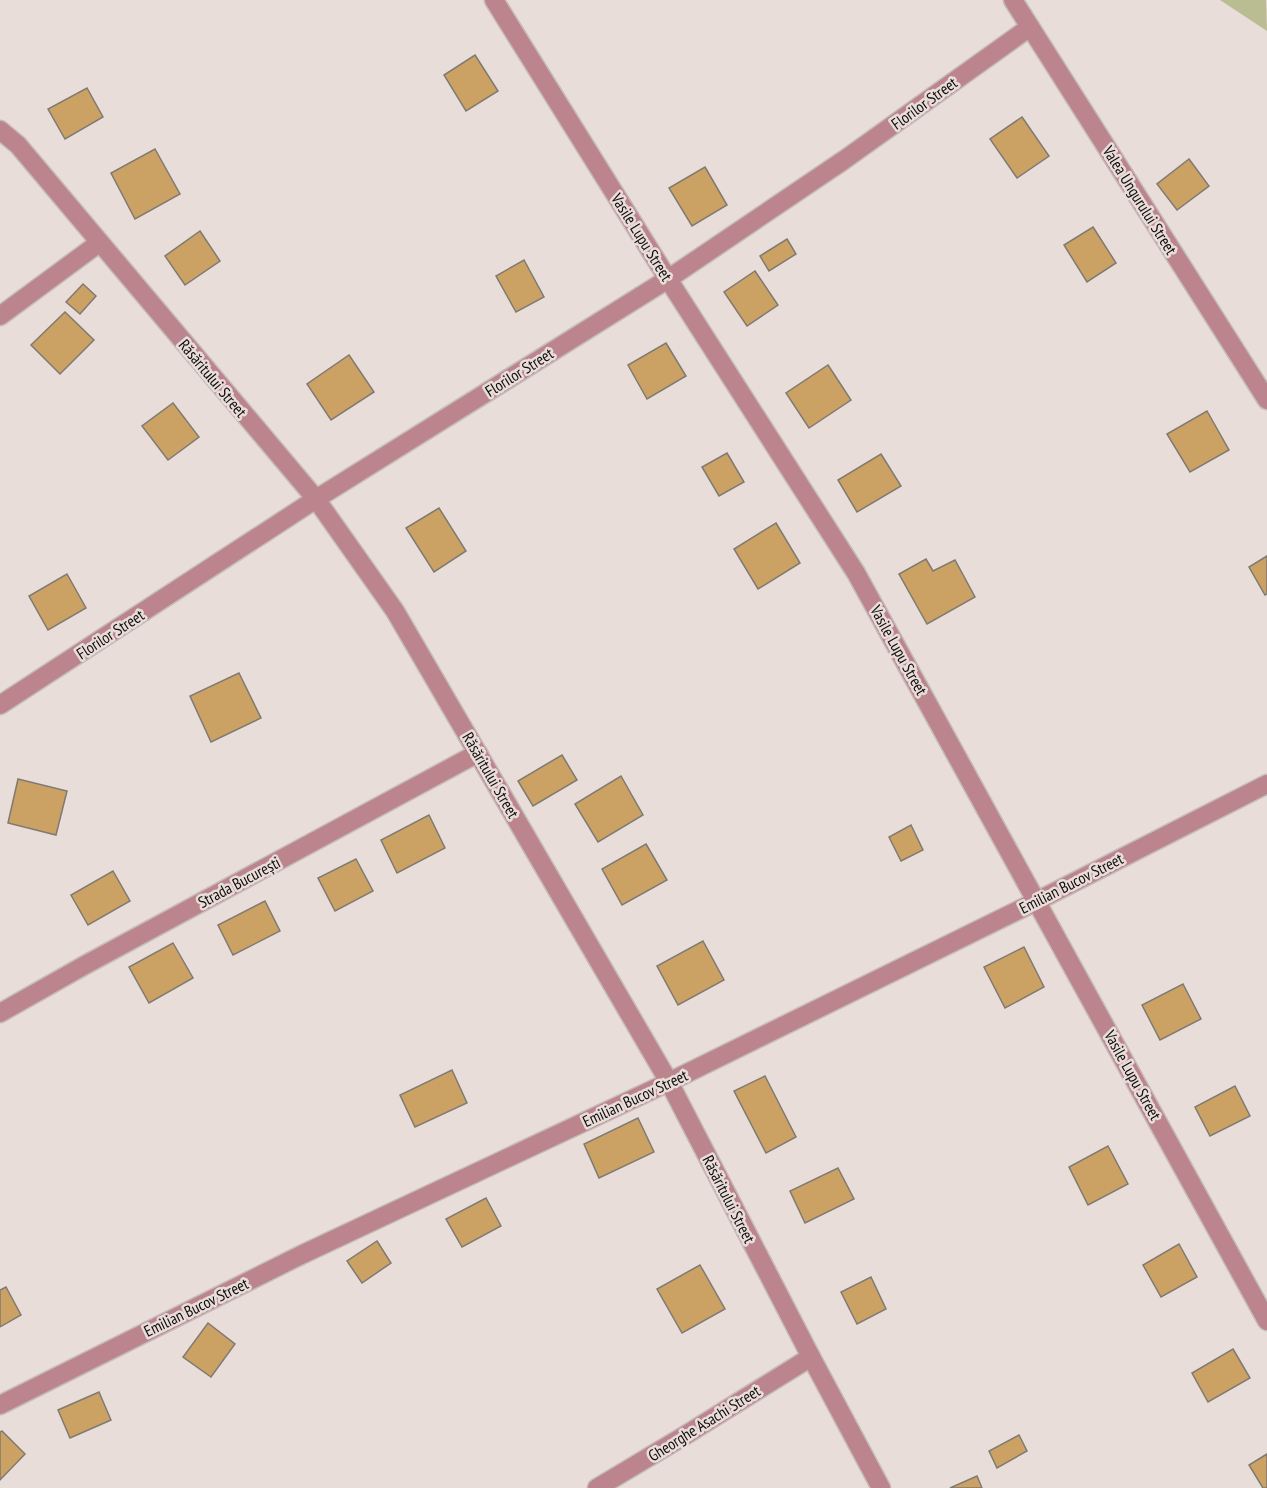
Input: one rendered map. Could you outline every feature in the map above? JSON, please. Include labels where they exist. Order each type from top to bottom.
[{"type":"street","name":"Vasile Lupu Street","points":[[494,0],[856,573],[1267,1321]]},
{"type":"street","name":"Valea Ungurului Street","points":[[1013,0],[1267,400]]},
{"type":"street","name":"Florilor Street","points":[[0,705],[316,499],[669,279],[844,160],[1030,27]]},
{"type":"street","name":"Răsăritului Street","points":[[0,130],[18,145],[316,499],[395,611],[669,1082],[881,1488]]},
{"type":"street","points":[[0,316],[99,243]]},
{"type":"street","name":"Strada București","points":[[0,1013],[478,753]]},
{"type":"street","name":"Emilian Bucov Street","points":[[0,1405],[301,1255],[669,1082],[1037,901],[1267,784]]},
{"type":"street","name":"Gheorghe Asachi Street","points":[[597,1488],[684,1437],[811,1357]]},
{"type":"green space","points":[[1220,0],[1266,0],[1267,31]]},
{"type":"building","points":[[475,55],[498,91],[466,111],[444,75]]},
{"type":"building","points":[[87,88],[103,117],[65,139],[48,109]]},
{"type":"building","points":[[1022,117],[1049,156],[1017,178],[990,139]]},
{"type":"building","points":[[155,149],[180,194],[135,219],[111,173]]},
{"type":"building","points":[[1189,159],[1209,186],[1177,210],[1157,184]]},
{"type":"building","points":[[705,167],[727,205],[692,226],[669,188]]},
{"type":"building","points":[[1093,227],[1116,263],[1087,282],[1064,245]]},
{"type":"building","points":[[200,231],[220,261],[185,285],[165,256]]},
{"type":"building","points":[[787,239],[796,254],[769,271],[760,256]]},
{"type":"building","points":[[524,260],[544,297],[516,312],[496,276]]},
{"type":"building","points":[[755,271],[778,305],[747,326],[724,292]]},
{"type":"building","points":[[83,284],[96,296],[80,314],[66,302]]},
{"type":"building","points":[[65,312],[94,340],[60,374],[31,345]]},
{"type":"building","points":[[666,343],[686,376],[647,399],[628,365]]},
{"type":"building","points":[[349,355],[374,392],[331,420],[307,384]]},
{"type":"building","points":[[828,365],[851,400],[809,428],[786,393]]},
{"type":"building","points":[[173,403],[199,437],[168,460],[142,426]]},
{"type":"building","points":[[1207,411],[1229,450],[1190,472],[1167,434]]},
{"type":"building","points":[[727,453],[744,482],[719,496],[702,467]]},
{"type":"building","points":[[881,454],[901,486],[857,512],[838,480]]},
{"type":"building","points":[[439,508],[466,551],[434,572],[406,528]]},
{"type":"building","points":[[776,523],[800,563],[758,589],[734,549]]},
{"type":"building","points":[[1267,556],[1267,594],[1265,595],[1249,567]]},
{"type":"building","points":[[926,559],[933,571],[955,560],[975,597],[927,624],[899,574]]},
{"type":"building","points":[[67,574],[86,608],[48,630],[29,596]]},
{"type":"building","points":[[239,673],[261,718],[211,742],[190,696]]},
{"type":"building","points":[[562,755],[577,780],[533,806],[518,781]]},
{"type":"building","points":[[621,776],[643,815],[598,842],[575,804]]},
{"type":"building","points":[[18,779],[67,791],[56,835],[8,823]]},
{"type":"building","points":[[429,815],[445,848],[397,873],[381,840]]},
{"type":"building","points":[[911,825],[923,850],[901,861],[889,837]]},
{"type":"building","points":[[646,844],[667,880],[622,905],[602,869]]},
{"type":"building","points":[[356,859],[373,891],[335,911],[318,878]]},
{"type":"building","points":[[113,871],[130,901],[88,925],[71,895]]},
{"type":"building","points":[[265,901],[280,931],[233,955],[218,925]]},
{"type":"building","points":[[703,941],[724,980],[678,1005],[657,966]]},
{"type":"building","points":[[173,943],[193,978],[149,1003],[129,967]]},
{"type":"building","points":[[1024,947],[1044,987],[1005,1008],[984,967]]},
{"type":"building","points":[[1183,984],[1201,1019],[1160,1040],[1142,1005]]},
{"type":"building","points":[[452,1070],[467,1103],[415,1127],[400,1095]]},
{"type":"building","points":[[765,1076],[796,1137],[766,1153],[734,1091]]},
{"type":"building","points":[[1235,1086],[1250,1116],[1210,1136],[1195,1107]]},
{"type":"building","points":[[638,1118],[654,1152],[599,1178],[584,1144]]},
{"type":"building","points":[[1108,1146],[1128,1184],[1088,1205],[1069,1167]]},
{"type":"building","points":[[838,1168],[854,1199],[805,1223],[790,1191]]},
{"type":"building","points":[[486,1198],[501,1226],[462,1247],[446,1219]]},
{"type":"building","points":[[377,1241],[391,1263],[362,1283],[347,1261]]},
{"type":"building","points":[[1179,1244],[1197,1277],[1161,1297],[1143,1265]]},
{"type":"building","points":[[700,1265],[725,1309],[682,1333],[657,1289]]},
{"type":"building","points":[[871,1277],[886,1309],[857,1324],[841,1292]]},
{"type":"building","points":[[6,1287],[21,1315],[0,1327],[0,1290]]},
{"type":"building","points":[[208,1323],[235,1344],[211,1377],[183,1357]]},
{"type":"building","points":[[1233,1349],[1250,1378],[1208,1402],[1192,1373]]},
{"type":"building","points":[[99,1392],[111,1420],[70,1438],[58,1410]]},
{"type":"building","points":[[2,1431],[25,1454],[0,1480],[0,1432]]},
{"type":"building","points":[[1019,1435],[1027,1451],[997,1468],[989,1451]]},
{"type":"building","points":[[1267,1454],[1267,1488],[1263,1488],[1249,1465]]},
{"type":"building","points":[[977,1476],[982,1488],[950,1488]]}]
